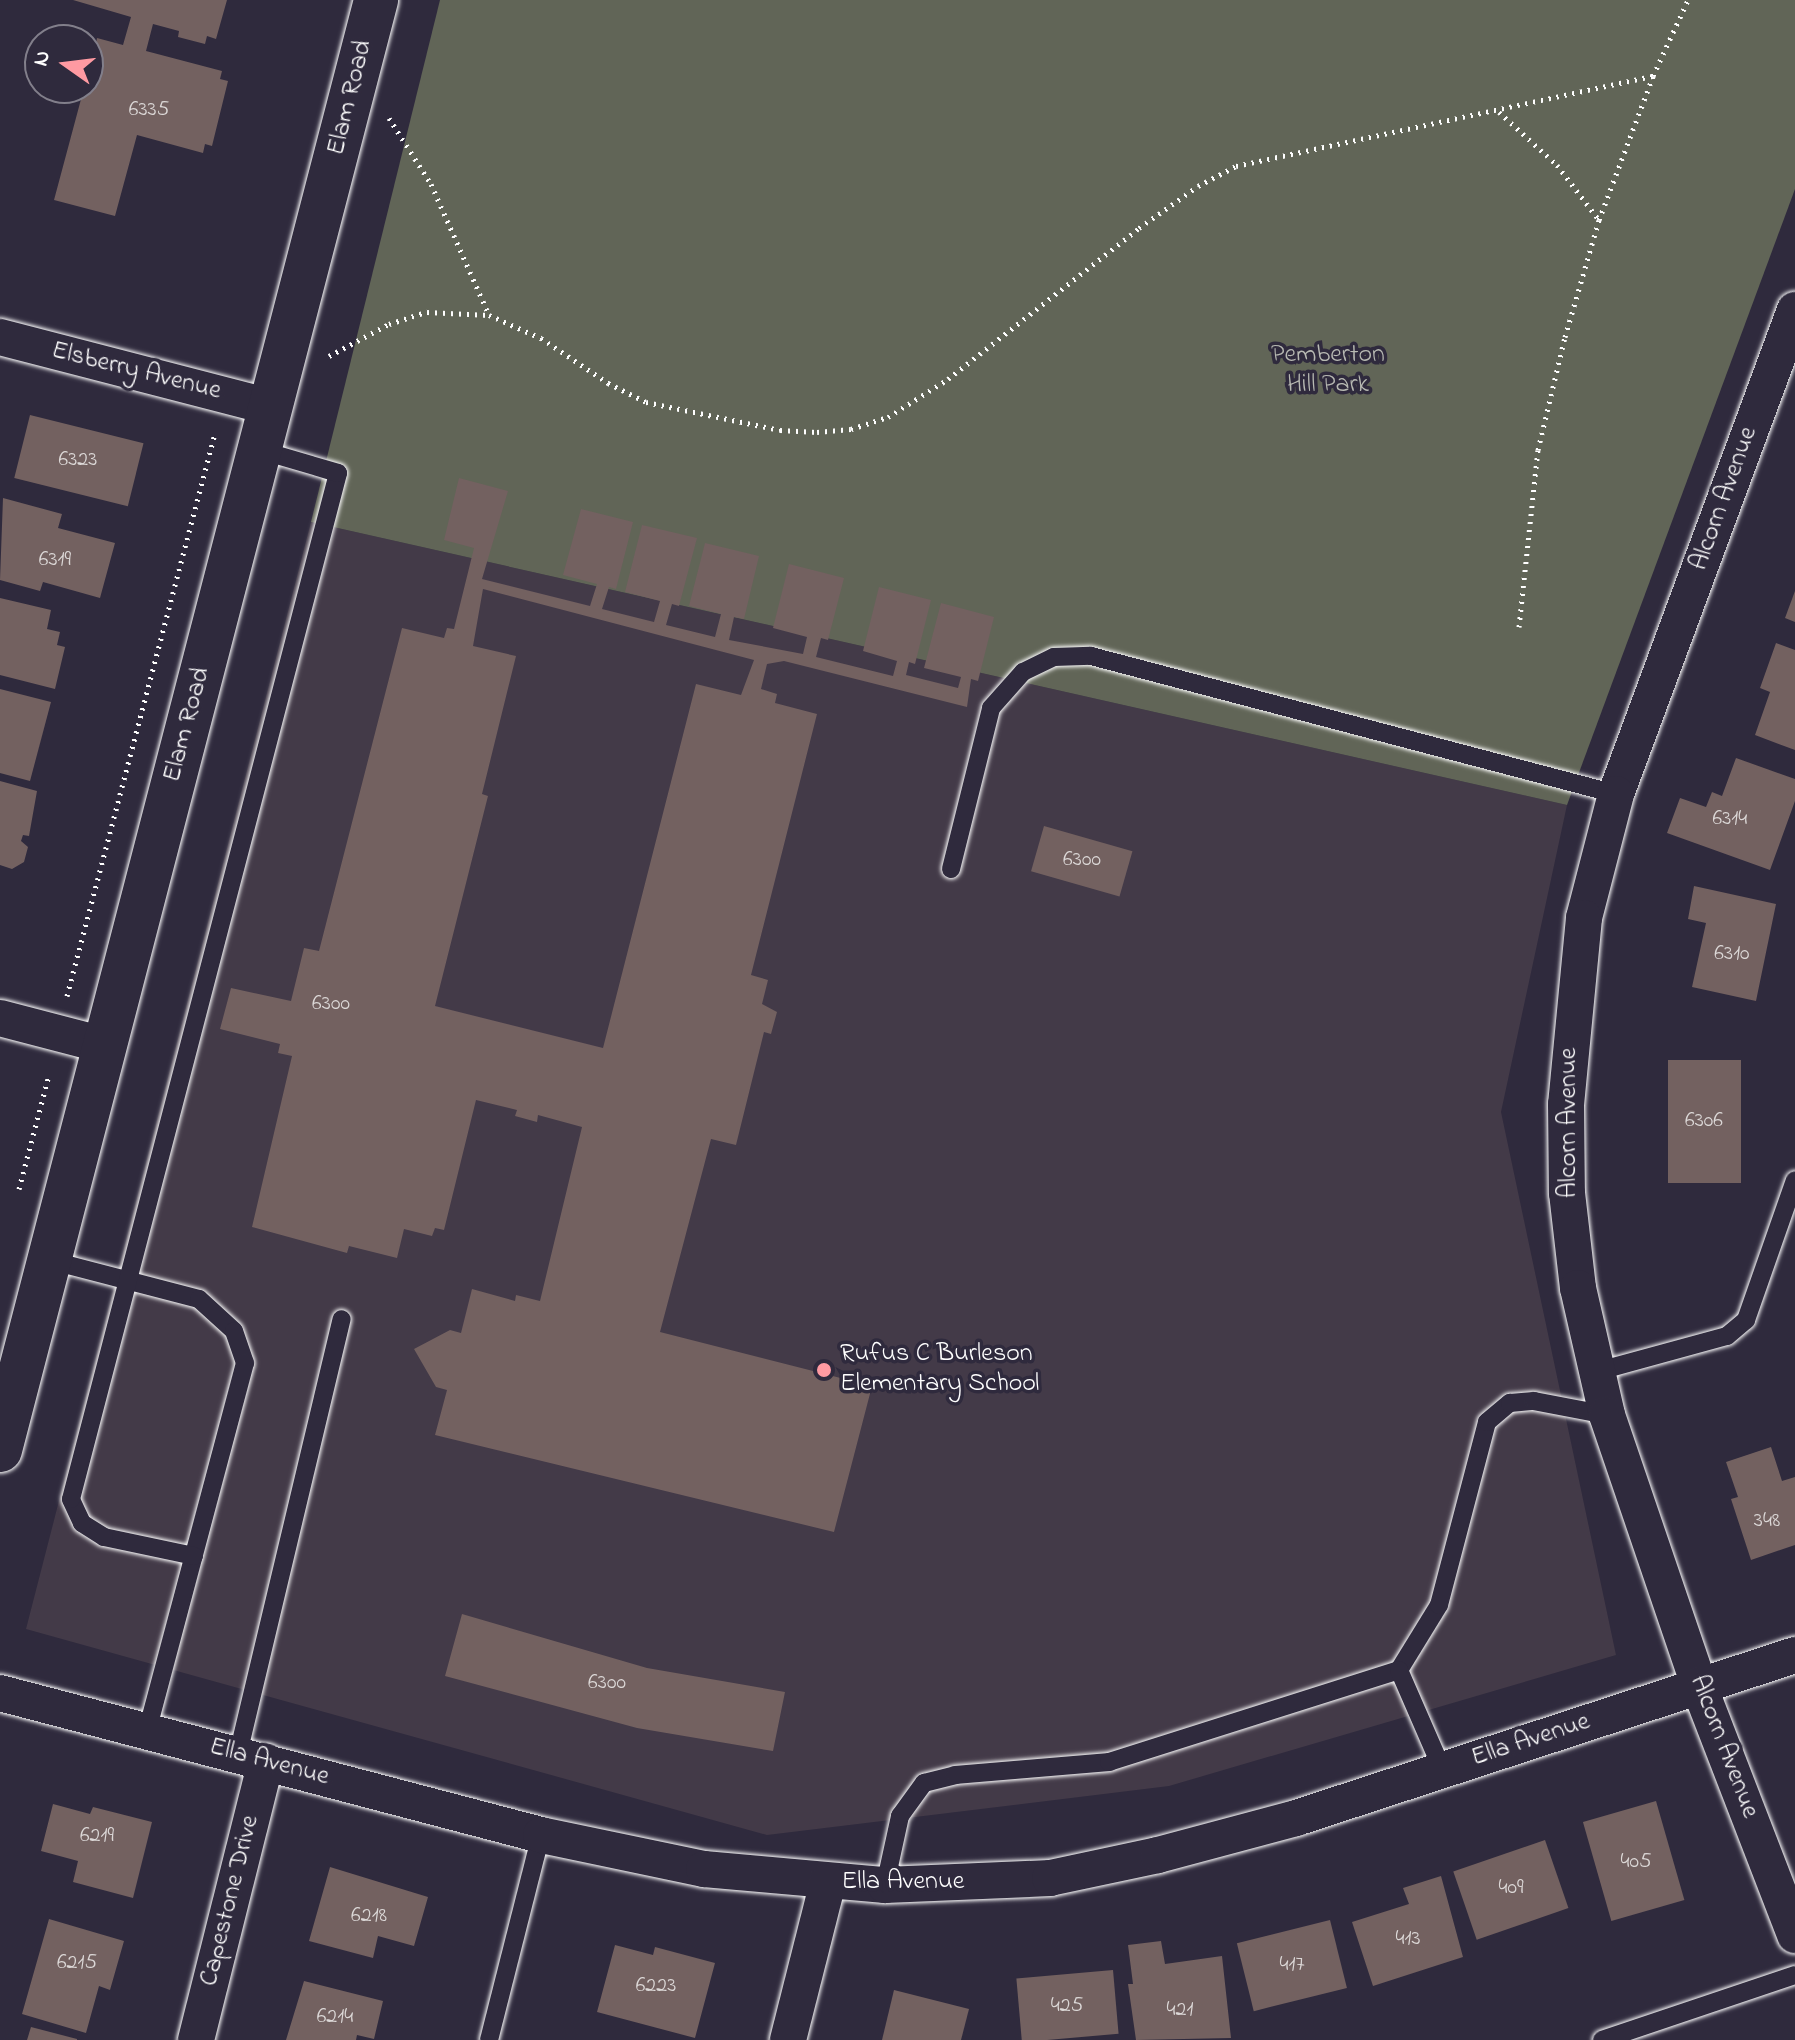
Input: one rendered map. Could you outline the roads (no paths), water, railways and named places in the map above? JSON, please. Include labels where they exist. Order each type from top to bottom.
[{"type":"street","name":"Elam Road","points":[[0,1450],[376,0]]},
{"type":"street","name":"Alcorn Avenue","points":[[1795,310],[1616,794],[1584,918],[1566,1104],[1567,1193],[1578,1288],[1595,1372],[1699,1686],[1795,1935]]},
{"type":"street","name":"Elsberry Avenue","points":[[0,337],[271,407]]},
{"type":"street","points":[[0,1018],[104,1045]]},
{"type":"street","name":"Ella Avenue","points":[[0,1693],[541,1835],[704,1869],[885,1885],[1050,1878],[1281,1823],[1795,1655]]},
{"type":"street","name":"Capestone Drive","points":[[196,2040],[252,1758]]},
{"type":"street","points":[[788,2040],[828,1882]]},
{"type":"lane","points":[[194,1556],[104,1537],[82,1523],[71,1499],[338,473],[260,450]]},
{"type":"lane","points":[[951,869],[991,708],[1023,672],[1054,657],[1091,656],[1616,794]]},
{"type":"lane","points":[[1595,1372],[1727,1336],[1746,1320],[1795,1180]]},
{"type":"lane","points":[[49,1260],[199,1299],[234,1331],[245,1363],[147,1731]]},
{"type":"lane","points":[[252,1758],[342,1319]]},
{"type":"lane","points":[[885,1885],[900,1816],[924,1783],[955,1775],[1109,1762],[1399,1670],[1439,1605],[1487,1422],[1510,1403],[1534,1401],[1607,1415]]},
{"type":"lane","points":[[1399,1670],[1443,1771]]},
{"type":"lane","points":[[489,2040],[541,1835]]},
{"type":"lane","points":[[1602,2040],[1795,1975]]},
{"type":"place","name":"Rufus C Burleson Elementary School","points":[[824,1370]]},
{"type":"park label","name":"Pemberton Hill Park","points":[[1328,371]]}]
